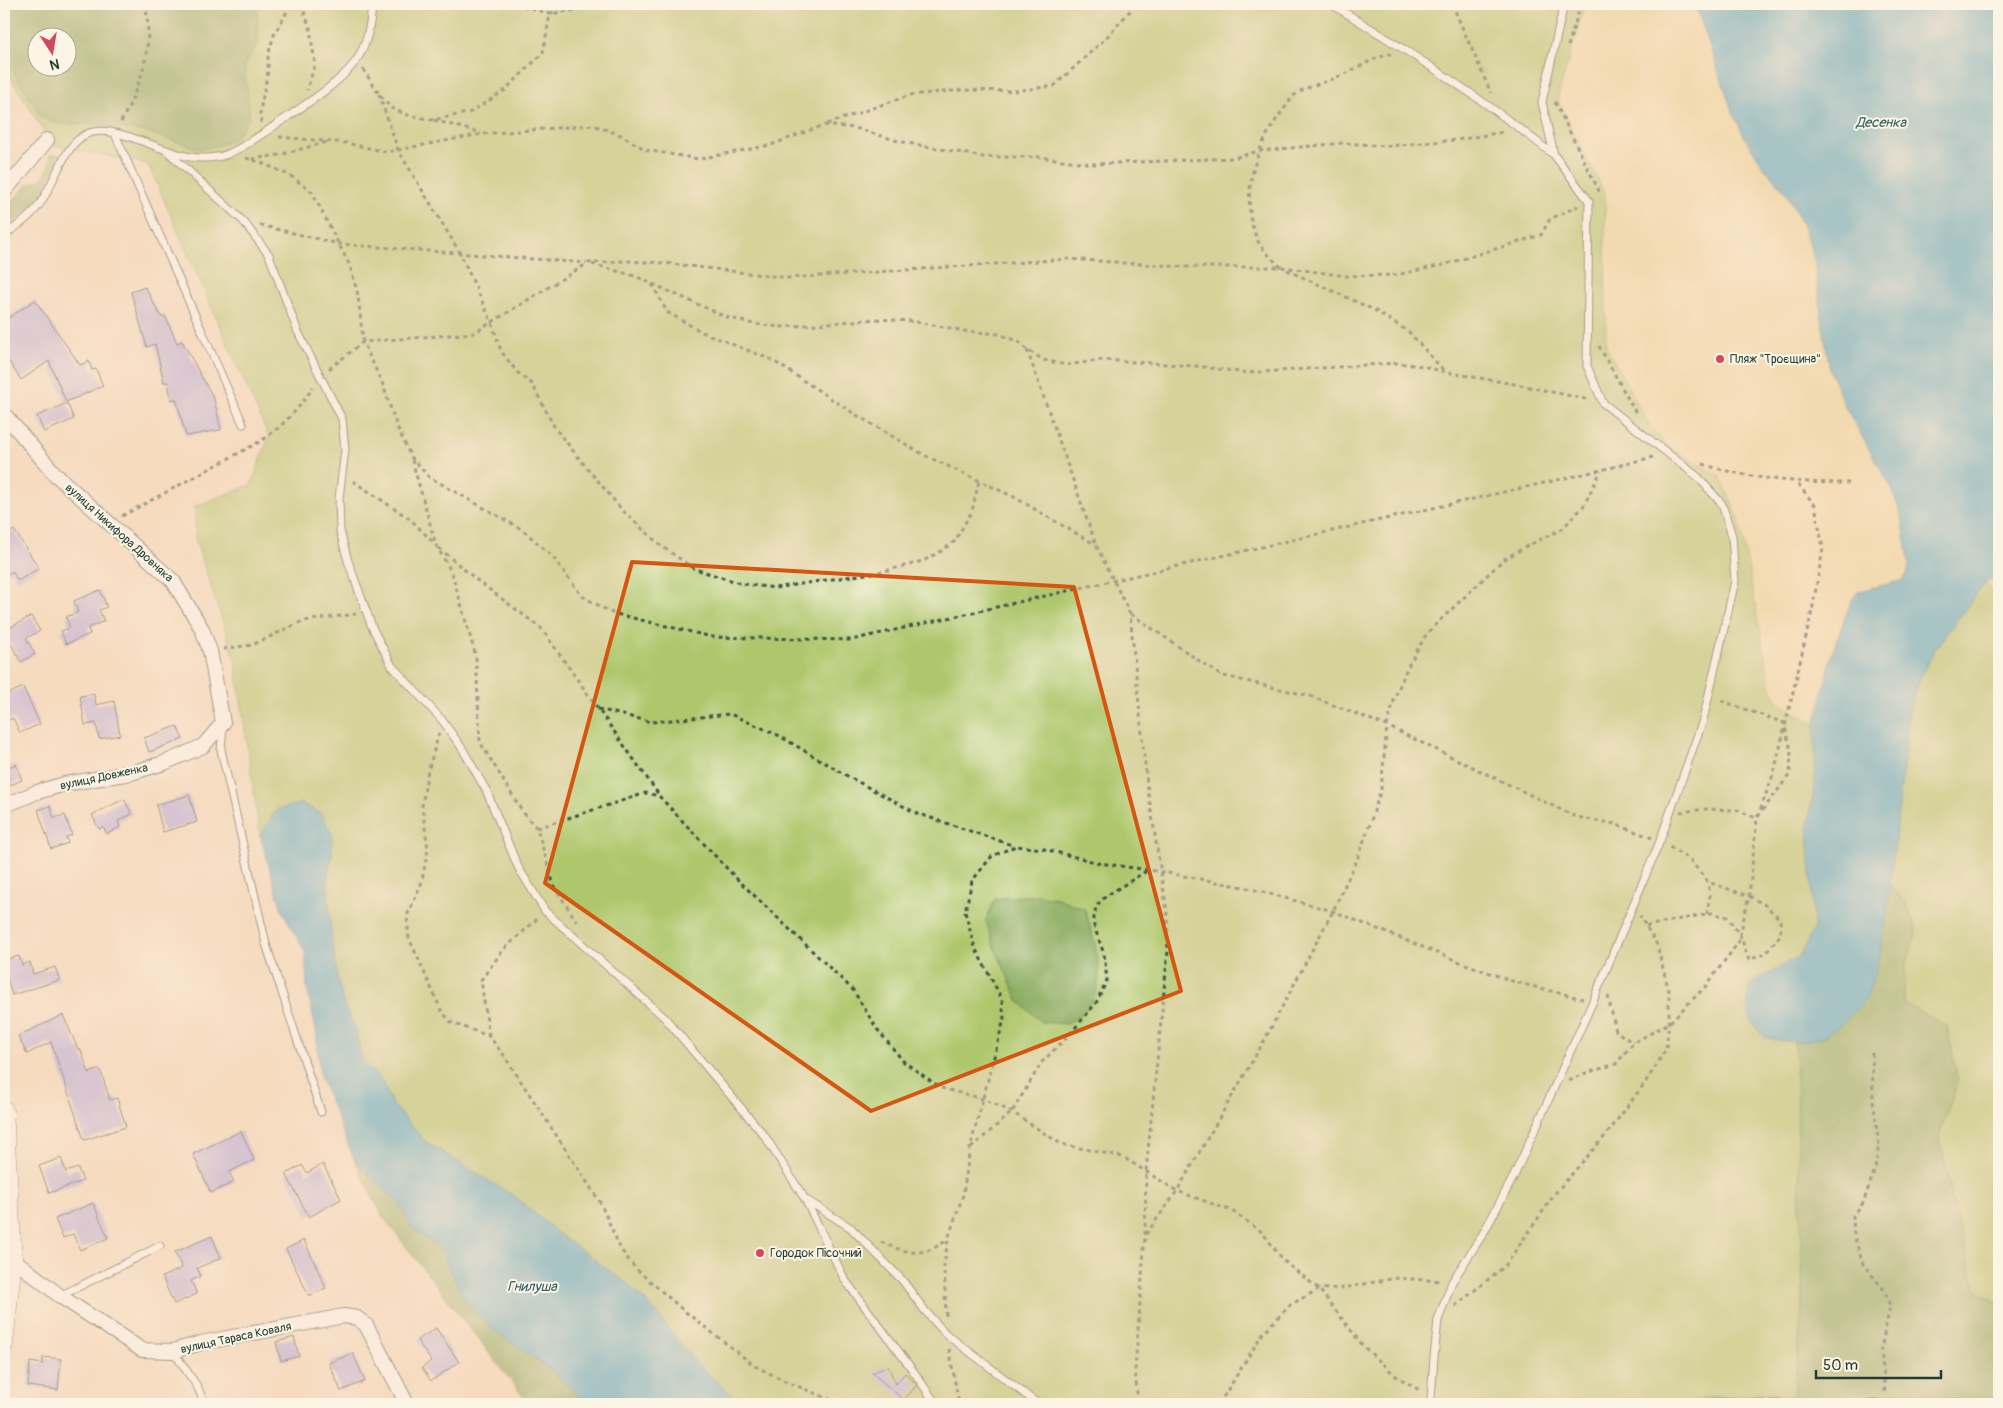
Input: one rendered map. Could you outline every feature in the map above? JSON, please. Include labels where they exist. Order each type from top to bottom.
[{"type":"street","points":[[4,192],[47,140]]},
{"type":"street","name":"вулиця Никифора Дровняка","points":[[4,414],[55,474],[174,581],[202,630],[210,651],[223,724]]},
{"type":"street","name":"вулиця Довженка","points":[[4,806],[37,792],[65,784],[131,773],[164,763],[203,746],[223,724]]},
{"type":"street","points":[[4,1110],[13,1259],[4,1344]]},
{"type":"street","name":"вулиця Тараса Коваля","points":[[13,1259],[60,1296],[142,1350],[173,1351],[200,1343],[344,1316],[357,1318],[366,1325],[408,1404]]},
{"type":"lane","points":[[4,236],[36,209],[70,150],[77,140],[87,134],[100,130],[167,151],[201,158],[228,154],[262,135],[321,94],[357,60],[370,26],[372,4]]},
{"type":"lane","points":[[1331,4],[1406,50],[1521,128],[1554,155],[1588,201],[1587,366],[1603,403],[1698,477],[1722,504],[1732,536],[1735,581],[1703,720],[1660,841],[1593,1001],[1514,1176],[1484,1232],[1452,1282],[1438,1320],[1432,1401]]},
{"type":"lane","points":[[1554,155],[1542,102],[1564,4]]},
{"type":"lane","points":[[115,134],[243,424]]},
{"type":"lane","points":[[167,151],[243,220],[269,255],[298,332],[342,419],[345,450],[339,498],[340,531],[348,561],[367,612],[392,666],[442,720],[462,748],[486,790],[518,867],[545,911],[665,1018],[764,1135],[805,1199],[845,1280],[936,1404]]},
{"type":"lane","points":[[223,724],[221,750],[266,944],[321,1112]]},
{"type":"lane","points":[[805,1199],[851,1228],[902,1280],[926,1312],[946,1334],[1038,1404]]},
{"type":"lane","points":[[60,1296],[160,1246]]},
{"type":"lane","points":[[173,1351],[197,1386],[205,1404]]},
{"type":"lane","points":[[1703,1404],[1714,1402],[1782,1404]]},
{"type":"lane","points":[[1870,1404],[1999,1402]]},
{"type":"path","points":[[115,134],[138,89],[144,64],[149,41],[148,19],[144,4]]},
{"type":"path","points":[[291,4],[274,35],[268,55],[268,71],[260,111],[262,135],[346,143],[387,152],[482,134],[593,125],[621,135],[646,150],[699,160],[771,145],[910,95],[963,90],[1014,91],[1054,86],[1105,40],[1136,4]]},
{"type":"path","points":[[288,116],[306,91],[314,64],[310,28],[301,4]]},
{"type":"path","points":[[516,4],[550,14],[616,4]]},
{"type":"path","points":[[433,120],[471,112],[504,91],[543,53],[550,14],[565,4]]},
{"type":"path","points":[[1452,4],[1499,113]]},
{"type":"path","points":[[1406,50],[1381,56],[1337,78],[1296,94],[1276,119],[1253,167],[1250,211],[1255,235],[1269,256],[1282,268],[1374,310],[1410,332],[1445,372]]},
{"type":"path","points":[[357,60],[379,94],[391,108],[482,134]]},
{"type":"path","points":[[379,94],[398,150],[460,253],[492,323],[501,351],[517,372],[532,384],[555,428],[622,510],[661,546],[695,568],[744,584],[775,588],[885,571],[923,561],[940,552],[955,540],[972,512],[979,481]]},
{"type":"path","points":[[824,126],[855,128],[898,141],[983,157],[1038,157],[1095,164],[1233,158],[1260,151],[1343,143],[1387,146],[1447,141],[1521,128]]},
{"type":"path","points":[[250,160],[279,156],[330,141]]},
{"type":"path","points":[[228,154],[250,160],[291,176],[312,192],[350,266],[358,295],[363,342],[384,384],[397,427],[411,457],[436,545],[452,573],[476,657],[480,742],[522,811],[537,828],[554,886],[584,932]]},
{"type":"path","points":[[243,220],[339,244],[588,263],[625,261],[665,262],[788,278],[1068,259],[1186,267],[1282,268],[1346,276],[1396,275],[1443,265],[1541,235],[1550,220],[1588,201]]},
{"type":"path","points":[[109,523],[262,441],[299,409],[320,376],[363,342],[474,334],[588,263],[635,276],[726,317],[754,324],[782,326],[876,319],[911,321],[965,331],[999,334],[1019,342],[1027,350],[1044,360],[1066,365],[1102,360],[1196,366],[1248,373],[1396,363],[1423,366],[1603,403]]},
{"type":"path","points":[[652,284],[667,312],[702,332],[772,360],[924,455],[1014,497],[1096,545]]},
{"type":"path","points":[[1027,350],[1096,545],[1130,614],[1147,784],[1167,912],[1168,951],[1146,1171],[1145,1236],[1135,1370],[1138,1404]]},
{"type":"path","points":[[411,457],[429,477],[523,530],[552,556],[582,596],[612,613],[712,637],[851,640],[1601,470],[1667,453]]},
{"type":"path","points":[[1696,462],[1724,471],[1797,483],[1852,484]]},
{"type":"path","points":[[1145,1236],[1177,1191],[1264,1041],[1333,911],[1358,857],[1370,824],[1380,789],[1388,726],[1395,697],[1408,666],[1427,633],[1503,560],[1562,529],[1584,507],[1601,470]]},
{"type":"path","points":[[342,474],[410,519],[436,545],[478,581],[541,628],[659,796],[736,878],[853,990],[877,1029],[904,1062],[941,1088],[984,1099],[1012,1112],[1061,1144],[1122,1157],[1177,1191],[1232,1211],[1262,1232],[1284,1260],[1319,1289],[1363,1346],[1396,1376],[1432,1401]]},
{"type":"path","points":[[1552,1091],[1583,1074],[1616,1064],[1633,1043],[1669,1022],[1705,987],[1738,943],[1749,896],[1757,818],[1774,774],[1784,723],[1799,668],[1823,549],[1815,505],[1797,483]]},
{"type":"path","points":[[210,651],[252,645],[303,621],[367,612]]},
{"type":"path","points":[[1130,614],[1220,675],[1310,696],[1388,726],[1576,817],[1615,824],[1660,841],[1690,860],[1708,882],[1710,895],[1707,914]]},
{"type":"path","points":[[1709,696],[1784,723]]},
{"type":"path","points":[[598,709],[652,722],[730,714],[778,735],[849,777],[916,813],[1016,846],[1044,848],[1099,863],[1244,887],[1333,911],[1457,961],[1515,982],[1593,1001]]},
{"type":"path","points":[[442,720],[427,775],[422,806],[428,849],[421,885],[407,916],[408,938],[442,1012],[452,1023],[489,1036]]},
{"type":"path","points":[[1757,818],[1790,774],[1790,751],[1784,723]]},
{"type":"path","points":[[537,828],[646,793],[659,796]]},
{"type":"path","points":[[1670,813],[1706,809],[1737,810],[1757,818]]},
{"type":"path","points":[[959,1404],[953,1381],[946,1334],[944,1265],[948,1239],[962,1195],[970,1148],[1004,1019],[1002,999],[975,948],[965,912],[972,881],[992,856],[1016,846]]},
{"type":"path","points":[[970,1148],[1012,1112],[1042,1062],[1071,1033],[1096,1003],[1107,980],[1104,954],[1094,926],[1094,915],[1097,905],[1106,896],[1148,870]]},
{"type":"path","points":[[1646,926],[1712,913],[1727,917],[1740,935],[1749,960],[1766,953],[1781,934],[1780,919],[1765,905],[1749,896],[1708,882]]},
{"type":"path","points":[[554,886],[545,911],[503,950],[482,980],[489,1036],[503,1054],[600,1202],[621,1250],[635,1268],[683,1310],[755,1366],[787,1382],[842,1404]]},
{"type":"path","points":[[1438,1320],[1505,1266],[1557,1191],[1607,1134],[1647,1080],[1666,1049],[1669,1022],[1669,992],[1657,945],[1633,905]]},
{"type":"path","points":[[1602,978],[1616,1031],[1633,1043]]},
{"type":"path","points":[[1872,1053],[1873,1101],[1879,1145],[1875,1169],[1863,1203],[1853,1216],[1854,1236],[1863,1264],[1885,1291],[1890,1306],[1881,1349],[1887,1404]]},
{"type":"path","points":[[851,1228],[898,1249],[916,1253],[933,1250],[948,1239]]},
{"type":"path","points":[[1219,1404],[1263,1333],[1290,1305],[1319,1289],[1344,1288],[1396,1278],[1452,1282]]},
{"type":"highlighted area","points":[[632,562],[1074,587],[1181,991],[871,1111],[545,883]]},
{"type":"green space","points":[[4,4],[1585,4],[1557,99],[1605,194],[1606,347],[1669,448],[1720,476],[1739,519],[1779,703],[1815,725],[1815,781],[1808,826],[1814,928],[1800,955],[1750,984],[1765,1038],[1795,1042],[1803,1297],[1794,1396],[1831,1398],[1843,1404],[1794,1404],[1794,1397],[1714,1396],[1682,1404],[754,1404],[732,1395],[695,1362],[654,1310],[632,1287],[559,1234],[514,1196],[426,1142],[392,1104],[382,1080],[362,1060],[355,1027],[344,1005],[332,942],[327,880],[332,856],[277,810],[260,836],[235,659],[195,539],[195,506],[251,485],[269,437],[148,164],[52,145],[4,66]]},
{"type":"green space","points":[[4,4],[257,4],[258,44],[244,65],[250,117],[234,139],[216,146],[200,149],[147,132],[95,124],[58,124],[41,117],[4,56]]},
{"type":"green space","points":[[50,154],[63,155],[35,204],[4,231],[4,210],[27,185],[42,179],[49,167]]},
{"type":"green space","points":[[1986,582],[1999,606],[1999,1304],[1977,1290],[1957,1220],[1939,1135],[1958,1081],[1947,1026],[1904,1003],[1905,968],[1917,930],[1906,903],[1890,885],[1910,706],[1920,678],[1935,649]]},
{"type":"green space","points":[[1890,885],[1906,903],[1917,930],[1905,968],[1904,1003],[1947,1026],[1958,1082],[1939,1135],[1957,1220],[1977,1290],[1999,1304],[1999,1404],[1843,1404],[1831,1398],[1795,1397],[1794,1404],[1682,1404],[1714,1396],[1794,1396],[1803,1297],[1795,1042],[1821,1038],[1879,959]]},
{"type":"green space","points":[[1037,895],[1057,898],[1085,909],[1096,947],[1099,974],[1098,987],[1093,999],[1085,1010],[1067,1024],[1041,1022],[1018,1000],[993,943],[986,920],[995,899]]},
{"type":"green space","points":[[353,1157],[401,1205],[410,1226],[440,1248],[453,1272],[492,1329],[552,1371],[587,1404],[529,1404],[383,1217]]},
{"type":"sand","name":"Пляж \"Троєщина\"","points":[[1585,4],[1695,4],[1732,110],[1745,138],[1764,167],[1786,193],[1801,221],[1814,259],[1830,370],[1844,405],[1892,489],[1902,518],[1909,561],[1908,573],[1902,580],[1889,585],[1871,587],[1846,614],[1834,650],[1815,725],[1779,703],[1771,688],[1739,519],[1720,476],[1669,448],[1651,428],[1606,347],[1605,194],[1557,99]]},
{"type":"sand","points":[[1999,575],[1999,606],[1986,582]]},
{"type":"water","name":"Десенка","points":[[1695,4],[1999,4],[1999,575],[1986,582],[1935,649],[1920,678],[1910,706],[1887,912],[1879,959],[1866,1000],[1841,1025],[1821,1038],[1795,1042],[1765,1038],[1754,1025],[1748,1014],[1750,984],[1800,955],[1814,928],[1808,826],[1815,781],[1815,725],[1833,650],[1846,614],[1853,598],[1859,591],[1903,580],[1908,573],[1909,561],[1902,518],[1892,489],[1844,405],[1830,370],[1814,259],[1801,221],[1786,193],[1764,167],[1745,138],[1732,110]]},
{"type":"water","name":"Гнилуша","points":[[301,803],[322,814],[332,834],[332,856],[327,880],[332,942],[338,981],[344,1005],[355,1027],[362,1060],[382,1080],[392,1104],[426,1142],[514,1196],[559,1234],[632,1287],[654,1310],[695,1362],[732,1395],[754,1404],[587,1404],[552,1371],[492,1329],[464,1300],[440,1248],[410,1226],[401,1205],[353,1157],[320,1077],[316,1030],[307,989],[305,952],[282,910],[260,836],[276,810]]},
{"type":"building","points":[[145,287],[161,317],[165,316],[177,343],[182,341],[214,399],[221,430],[186,436],[176,399],[171,400],[168,382],[164,382],[155,344],[147,347],[131,292]]},
{"type":"building","points":[[35,300],[80,365],[89,361],[92,370],[96,369],[103,386],[66,402],[49,361],[21,380],[4,354],[4,321]]},
{"type":"building","points":[[67,403],[74,419],[44,432],[37,416]]},
{"type":"building","points":[[14,530],[39,568],[18,581],[12,571],[4,577],[4,537]]},
{"type":"building","points":[[100,590],[107,607],[99,610],[104,621],[88,628],[90,634],[66,644],[61,631],[70,628],[66,617],[78,612],[74,601]]},
{"type":"building","points":[[31,616],[40,631],[26,638],[35,654],[21,662],[4,631]]},
{"type":"building","points":[[23,687],[40,724],[20,733],[13,718],[4,723],[4,696]]},
{"type":"building","points":[[94,694],[96,705],[114,701],[120,735],[99,739],[96,723],[85,725],[80,696]]},
{"type":"building","points":[[177,726],[183,739],[149,752],[144,738]]},
{"type":"building","points":[[16,764],[22,780],[4,788],[4,769]]},
{"type":"building","points":[[189,795],[197,822],[163,832],[156,805]]},
{"type":"building","points":[[124,799],[132,814],[118,821],[120,827],[107,834],[103,827],[99,829],[92,815]]},
{"type":"building","points":[[50,806],[54,818],[65,815],[72,835],[66,837],[68,843],[51,849],[38,810]]},
{"type":"building","points":[[19,956],[22,965],[30,962],[33,974],[55,967],[60,980],[12,995],[4,969],[4,960]]},
{"type":"building","points":[[63,1015],[78,1049],[80,1048],[89,1073],[100,1069],[110,1100],[117,1098],[126,1127],[84,1140],[51,1042],[27,1054],[18,1036]]},
{"type":"building","points":[[241,1131],[254,1160],[229,1172],[234,1182],[211,1193],[193,1154]]},
{"type":"building","points":[[61,1158],[66,1172],[78,1168],[83,1181],[49,1193],[39,1166]]},
{"type":"building","points":[[323,1164],[341,1199],[309,1217],[286,1174],[302,1165],[307,1173]]},
{"type":"building","points":[[93,1203],[108,1238],[80,1250],[73,1234],[63,1238],[55,1219]]},
{"type":"building","points":[[212,1236],[221,1258],[197,1268],[201,1276],[191,1281],[197,1294],[174,1304],[162,1277],[182,1268],[175,1252]]},
{"type":"building","points":[[304,1240],[326,1288],[309,1296],[286,1249]]},
{"type":"building","points":[[436,1328],[459,1362],[431,1381],[422,1368],[431,1361],[417,1340]]},
{"type":"building","points":[[294,1337],[299,1356],[281,1361],[276,1342]]},
{"type":"building","points":[[353,1353],[365,1381],[341,1391],[329,1363]]},
{"type":"building","points":[[43,1357],[61,1359],[58,1390],[28,1386],[30,1362],[43,1364]]},
{"type":"building","points":[[888,1366],[896,1384],[905,1373],[917,1385],[904,1400],[872,1373]]},
{"type":"place","name":"Пляж \"Троєщина\"","points":[[1720,359]]},
{"type":"place","name":"Городок Пісочний","points":[[760,1253]]}]
